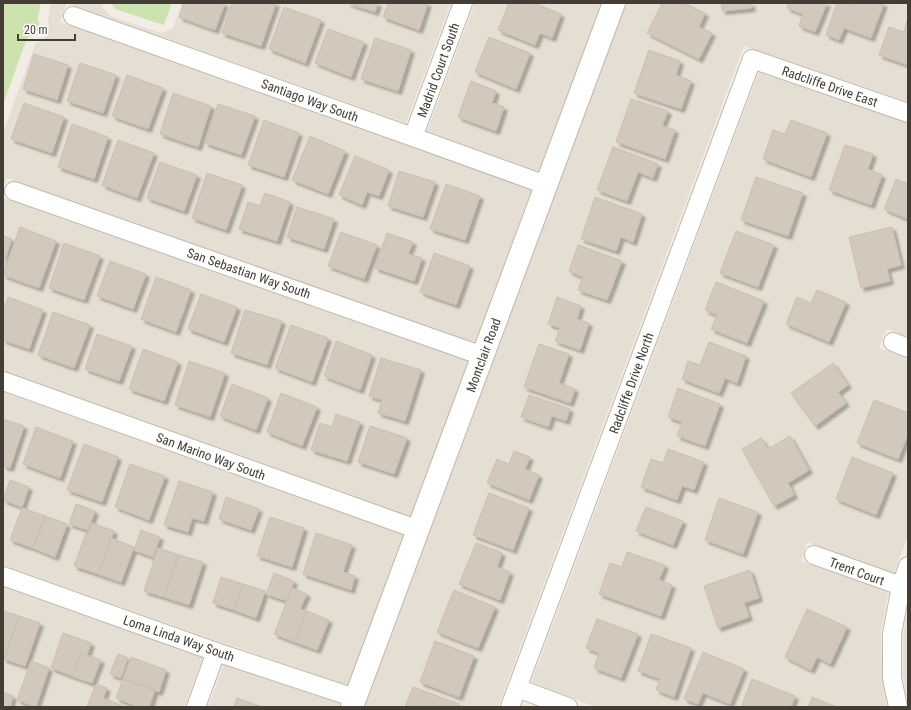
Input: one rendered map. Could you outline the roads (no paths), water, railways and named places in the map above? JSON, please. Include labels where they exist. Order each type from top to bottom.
[{"type":"street","name":"Madrid Court South","points":[[413,136],[463,3]]},
{"type":"street","name":"Montclair Road","points":[[354,702],[614,3]]},
{"type":"street","name":"Santiago Way South","points":[[73,16],[413,136],[546,185]]},
{"type":"street","name":"Radcliffe Drive East","points":[[752,58],[908,113]]},
{"type":"street","name":"Radcliffe Drive North","points":[[510,707],[752,58]]},
{"type":"street","name":"San Sebastian Way South","points":[[14,191],[483,356]]},
{"type":"street","name":"San Marino Way South","points":[[3,381],[418,530]]},
{"type":"street","name":"Trent Court","points":[[814,555],[901,586]]},
{"type":"street","points":[[898,707],[892,678],[892,634],[901,586],[908,566]]},
{"type":"street","name":"Loma Linda Way South","points":[[3,576],[354,702]]},
{"type":"street","points":[[196,707],[216,652]]},
{"type":"street","points":[[517,688],[568,707]]}]
